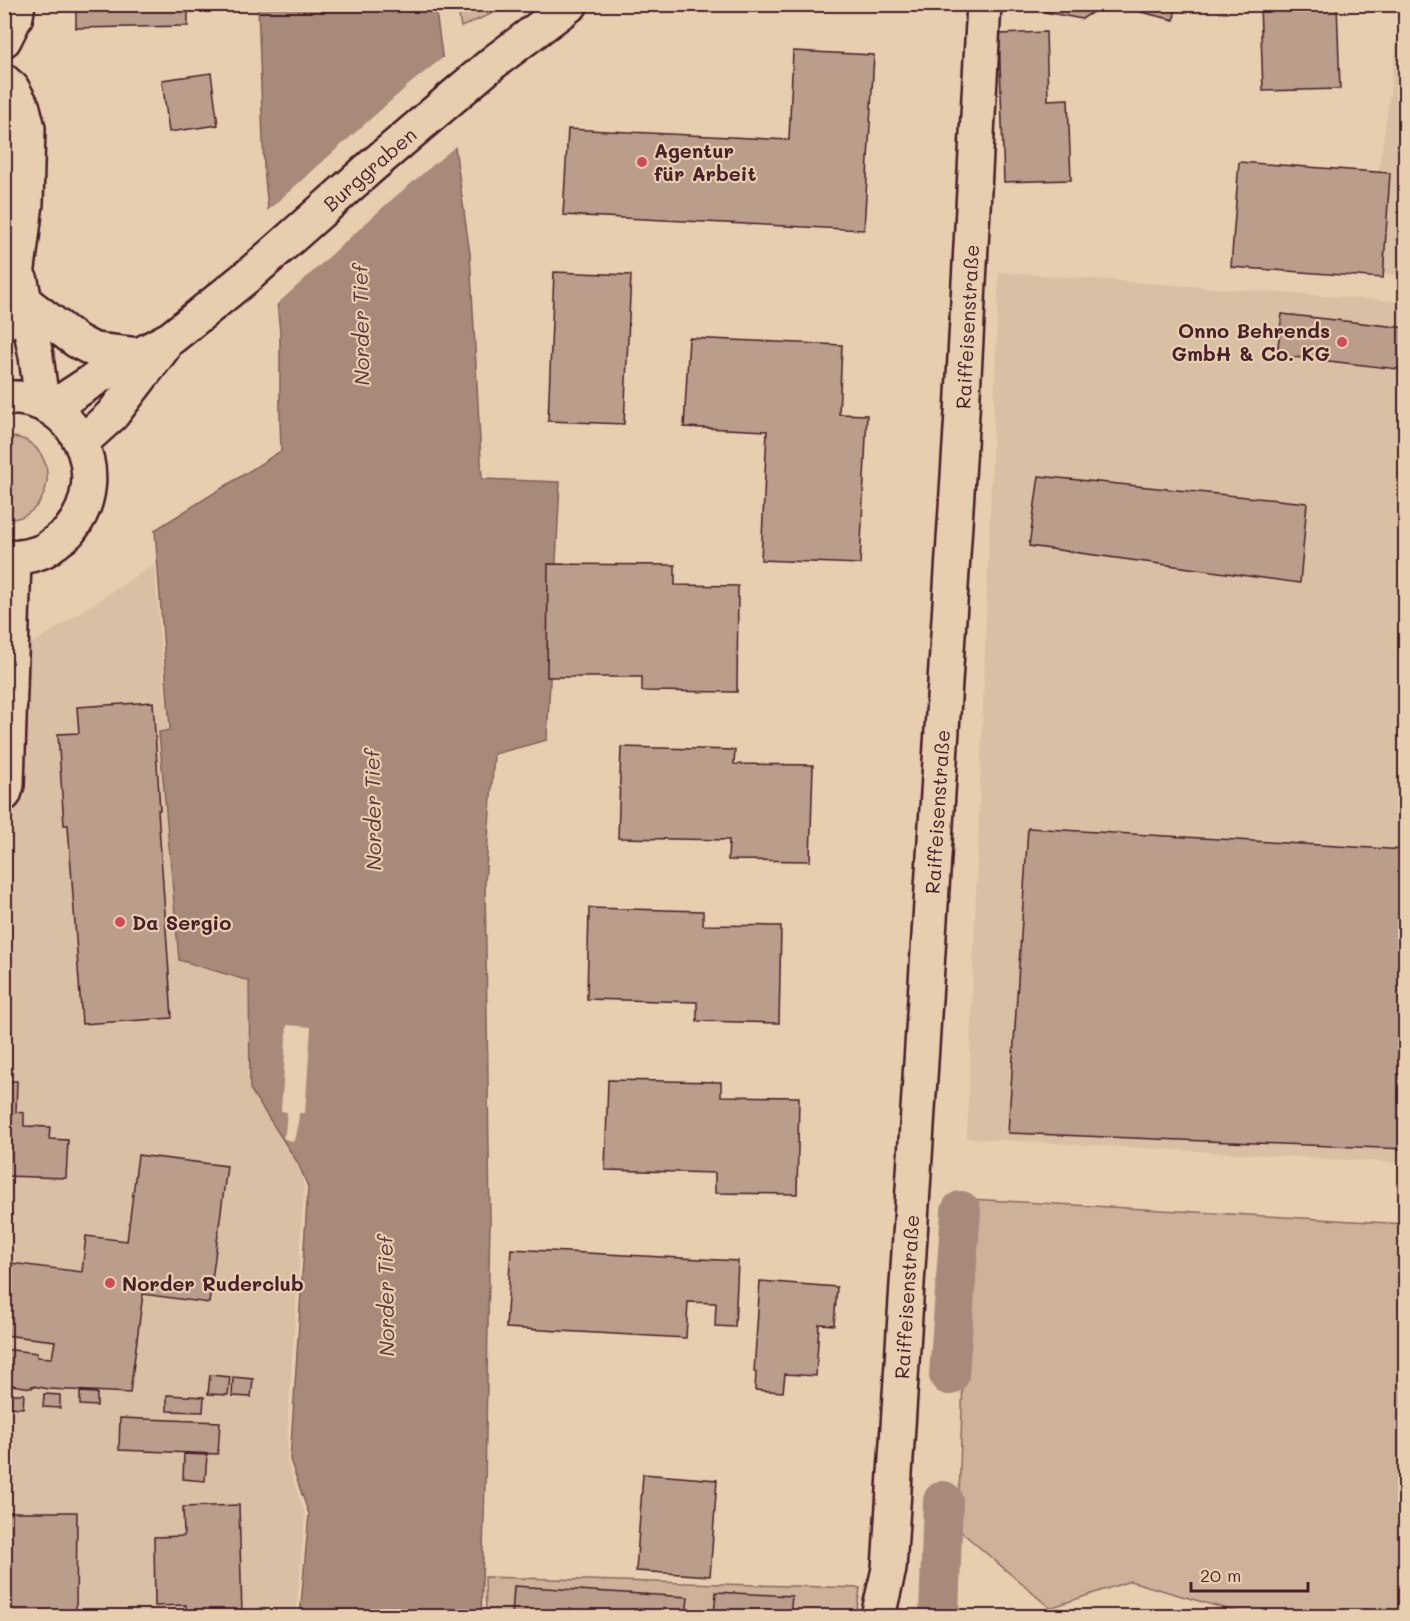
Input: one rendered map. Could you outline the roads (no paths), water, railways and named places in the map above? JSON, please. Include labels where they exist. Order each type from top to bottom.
[{"type":"street","points":[[4,40],[16,16],[18,4]]},
{"type":"street","name":"Burggraben","points":[[46,406],[171,338],[249,275],[494,62],[571,4]]},
{"type":"street","name":"Raiffeisenstraße","points":[[878,1617],[889,1569],[962,413],[984,4]]},
{"type":"street","points":[[4,81],[12,88],[23,108],[28,128],[26,203],[15,313],[36,356],[46,406]]},
{"type":"street","points":[[15,313],[94,350],[138,356]]},
{"type":"street","name":"Burggraben","points":[[82,442],[111,415],[171,338]]},
{"type":"street","points":[[4,398],[16,397],[46,406],[69,423],[82,442],[90,473],[86,504],[70,531],[45,550],[9,558],[7,785],[4,794]]},
{"type":"water","name":"Norder Tief","points":[[258,5],[435,5],[470,254],[482,479],[560,482],[547,740],[494,754],[485,883],[490,1219],[481,1616],[300,1616],[309,1514],[290,1460],[308,1187],[298,1163],[250,1089],[249,981],[179,960],[159,732],[170,730],[155,530],[281,451],[280,332],[264,168]]},
{"type":"waterway","points":[[949,1375],[961,1211]]},
{"type":"waterway","points":[[939,1616],[943,1501]]},
{"type":"place","name":"Agentur für Arbeit","points":[[642,162]]},
{"type":"place","name":"Onno Behrends GmbH & Co. KG","points":[[1342,342]]},
{"type":"place","name":"Da Sergio","points":[[120,922]]},
{"type":"place","name":"Norder Ruderclub","points":[[110,1283]]}]
